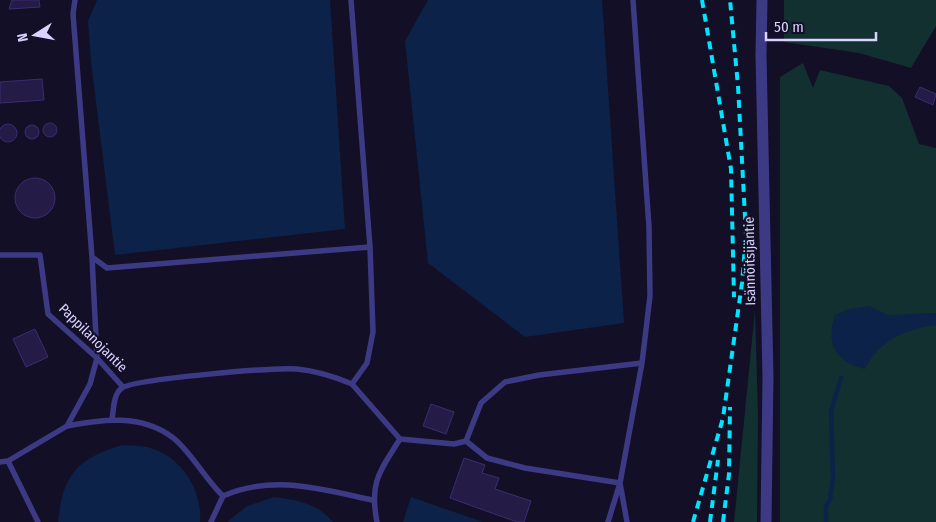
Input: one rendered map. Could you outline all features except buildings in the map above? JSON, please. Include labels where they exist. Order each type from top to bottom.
[{"type":"street","name":"Isännöitsijäntie","points":[[762,0],[761,55],[768,377],[766,522]]},
{"type":"lane","points":[[67,426],[90,384],[97,358],[92,257],[73,14],[75,0]]},
{"type":"lane","points":[[351,0],[370,247],[373,332],[367,363],[352,384]]},
{"type":"lane","points":[[608,522],[620,483],[642,363],[650,296],[649,227],[633,0]]},
{"type":"lane","points":[[92,257],[107,268],[370,247]]},
{"type":"lane","name":"Pappilanojantie","points":[[0,255],[40,255],[48,314],[97,358],[123,386]]},
{"type":"lane","points":[[466,441],[481,403],[505,382],[538,375],[642,363]]},
{"type":"lane","points":[[112,420],[116,394],[123,386],[176,377],[294,368],[328,373],[352,384],[400,439],[454,444],[466,441]]},
{"type":"lane","points":[[0,462],[8,462],[67,426],[121,419],[150,426],[173,437],[208,482],[223,496]]},
{"type":"lane","points":[[377,522],[372,500],[378,475],[400,439]]},
{"type":"lane","points":[[466,441],[487,458],[525,468],[620,483]]},
{"type":"lane","points":[[8,462],[38,522]]},
{"type":"lane","points":[[211,522],[223,496],[242,488],[270,483],[300,484],[372,500]]},
{"type":"lane","points":[[620,483],[627,522]]},
{"type":"green space","points":[[784,0],[936,0],[936,26],[911,68],[859,53],[784,42]]},
{"type":"green space","points":[[803,63],[813,88],[820,70],[889,86],[902,98],[919,144],[936,148],[936,522],[780,522],[780,77]]},
{"type":"green space","points":[[755,310],[758,415],[757,522],[734,522]]},
{"type":"water","points":[[97,0],[330,0],[345,229],[115,255],[91,62],[88,21]]},
{"type":"water","points":[[428,0],[602,0],[624,323],[525,337],[428,263],[405,41]]},
{"type":"water","points":[[869,306],[888,315],[936,313],[936,325],[914,329],[894,338],[878,350],[865,369],[847,362],[840,356],[832,343],[831,335],[835,315],[849,309]]},
{"type":"water","points":[[122,445],[140,446],[161,452],[180,467],[188,476],[198,498],[200,522],[58,522],[64,492],[75,471],[94,456]]},
{"type":"water","points":[[274,497],[306,503],[320,510],[333,522],[227,522],[247,506]]},
{"type":"water","points":[[411,497],[483,522],[403,522]]},
{"type":"waterway","points":[[826,522],[826,506],[830,500],[833,477],[831,411],[841,378]]},
{"type":"railway","points":[[702,0],[731,169],[734,297]]},
{"type":"railway","points":[[693,522],[723,418],[742,283],[746,235],[738,86],[730,0]]},
{"type":"railway","points":[[723,522],[729,474],[730,407]]},
{"type":"railway","points":[[710,522],[718,460]]}]
